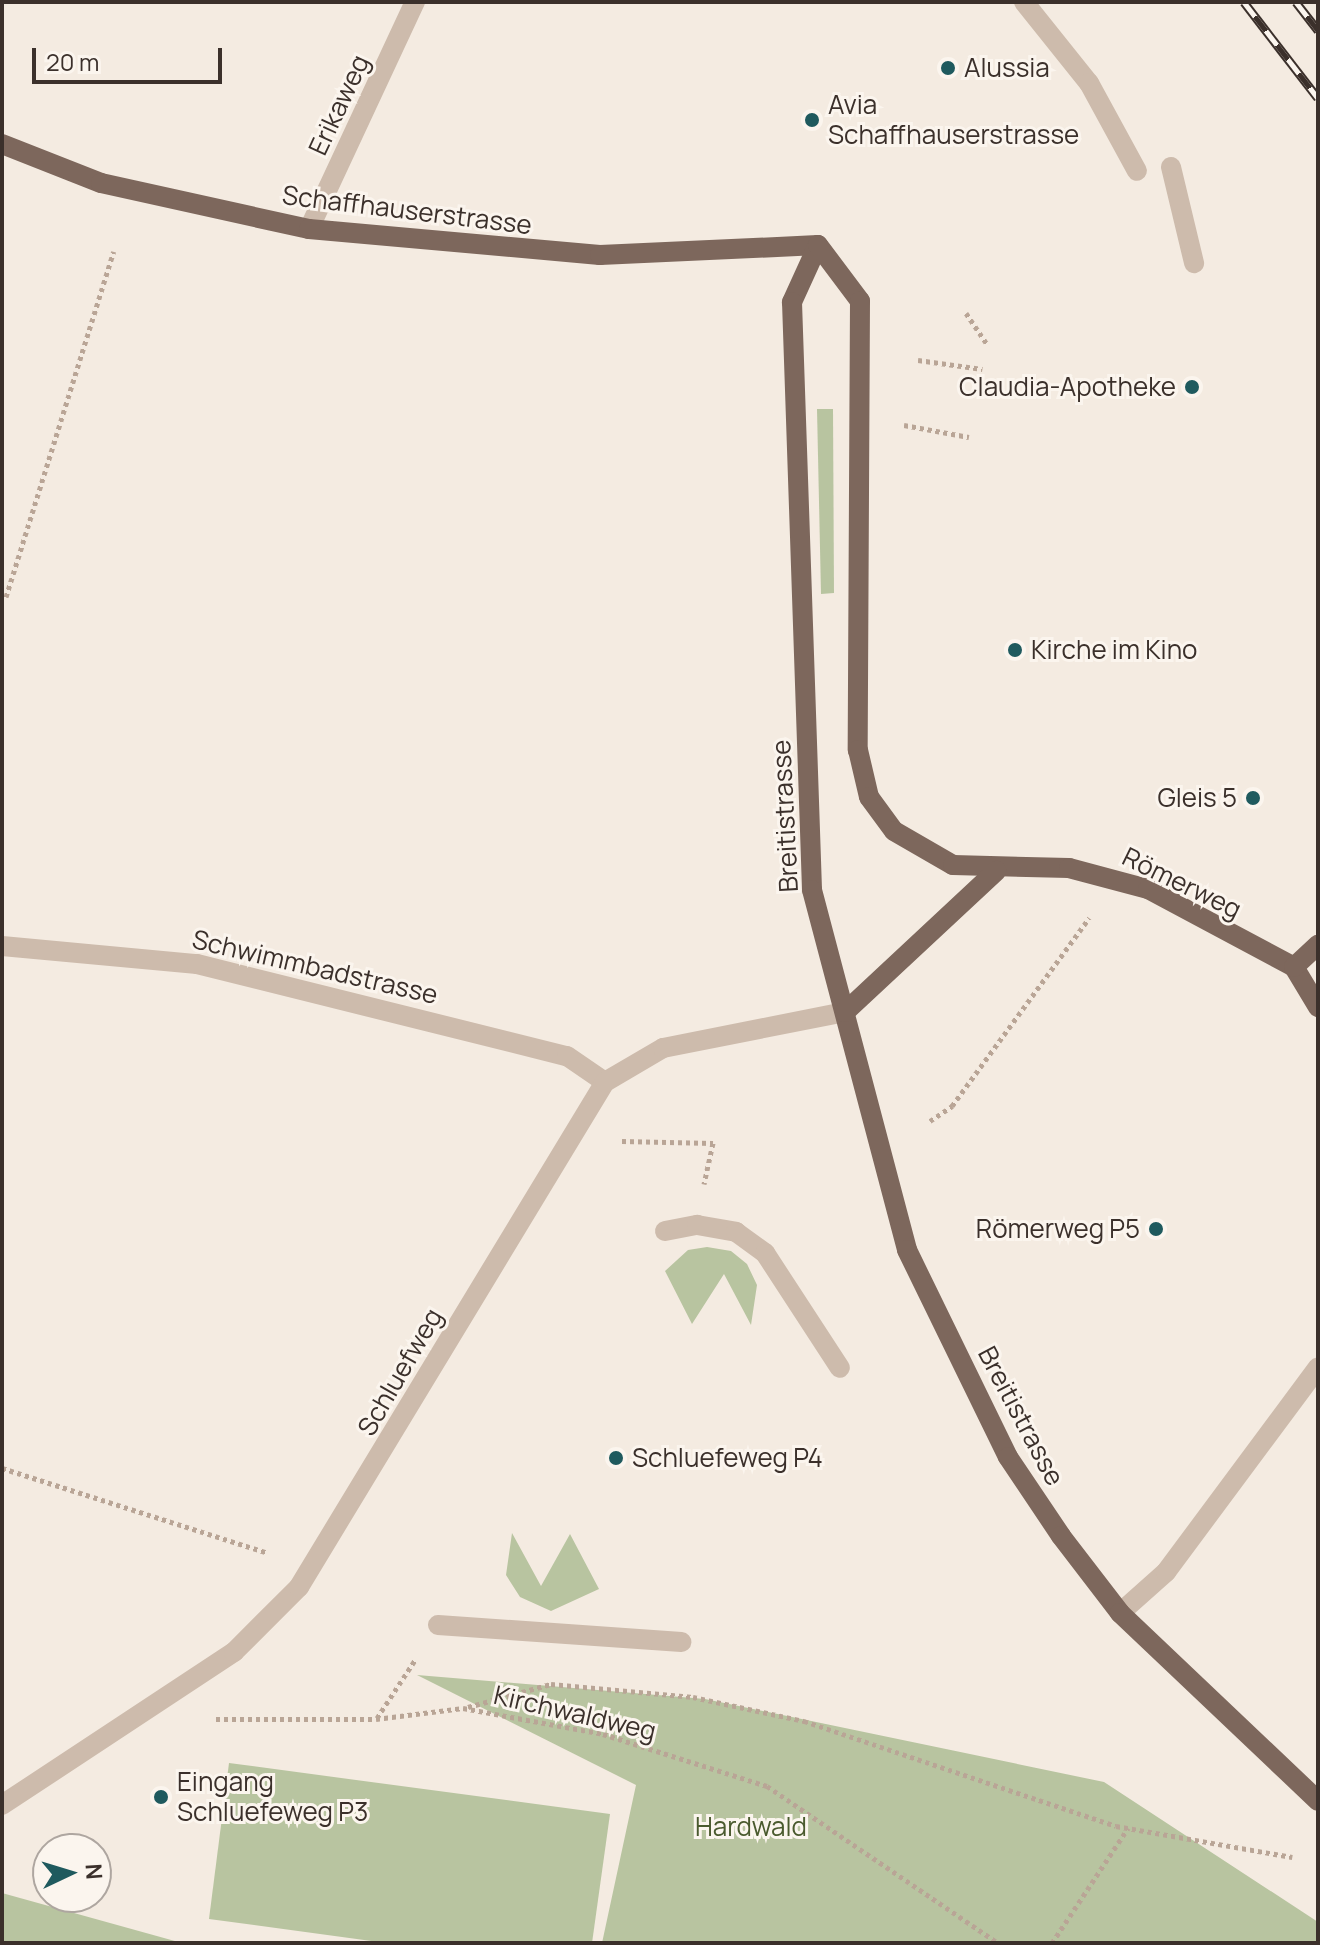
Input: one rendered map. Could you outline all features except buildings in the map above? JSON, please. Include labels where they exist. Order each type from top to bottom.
[{"type":"main road","name":"Schaffhauserstrasse","points":[[2,144],[101,183],[309,229],[600,255],[818,245]]},
{"type":"main road","name":"Römerweg","points":[[818,245],[860,301],[858,750],[869,797],[894,831],[926,852],[996,871],[1069,868],[1126,880],[1294,967]]},
{"type":"main road","name":"Breitistrasse","points":[[818,245],[792,302],[811,874],[907,1250],[1008,1457],[1120,1613],[1318,1801]]},
{"type":"main road","points":[[845,1012],[996,871]]},
{"type":"main road","points":[[1318,945],[1294,967],[1318,1007]]},
{"type":"street","name":"Erikaweg","points":[[309,229],[415,2]]},
{"type":"street","points":[[1024,2],[1089,83],[1137,171]]},
{"type":"street","points":[[1171,167],[1194,263]]},
{"type":"street","name":"Schwimmbadstrasse","points":[[2,946],[197,964],[567,1056],[605,1082]]},
{"type":"street","name":"Schluefweg","points":[[2,1805],[139,1720],[269,1621],[326,1550],[605,1082],[663,1048],[845,1012]]},
{"type":"street","points":[[665,1231],[697,1225],[736,1232],[765,1253],[840,1368]]},
{"type":"street","points":[[1120,1613],[1166,1572],[1318,1367]]},
{"type":"street","points":[[438,1625],[681,1642]]},
{"type":"path","points":[[6,597],[114,251]]},
{"type":"path","points":[[966,313],[987,344]]},
{"type":"path","points":[[918,360],[982,369]]},
{"type":"path","points":[[904,425],[969,437]]},
{"type":"path","points":[[930,1121],[952,1106],[1094,911]]},
{"type":"path","points":[[582,1116],[623,1141],[713,1143],[697,1225]]},
{"type":"path","points":[[2,1468],[270,1554]]},
{"type":"path","points":[[376,1719],[438,1625]]},
{"type":"path","points":[[463,1708],[551,1684],[693,1697],[804,1721],[1128,1828],[1292,1857]]},
{"type":"path","name":"Kirchwaldweg","points":[[139,1720],[376,1719],[463,1708],[603,1734],[767,1786],[998,1943]]},
{"type":"path","points":[[1052,1943],[1128,1828]]},
{"type":"green space","points":[[817,409],[833,409],[834,593],[821,594]]},
{"type":"green space","points":[[707,1247],[731,1251],[747,1264],[757,1285],[751,1325],[724,1274],[692,1324],[665,1271],[688,1250]]},
{"type":"green space","points":[[512,1533],[541,1586],[570,1534],[599,1589],[551,1611],[520,1597],[506,1575]]},
{"type":"green space","name":"Hardwald","points":[[417,1675],[705,1699],[1104,1782],[1318,1922],[1318,1943],[602,1943],[636,1785]]},
{"type":"green space","points":[[229,1763],[610,1814],[592,1943],[386,1943],[209,1919]]},
{"type":"green space","points":[[2,1893],[32,1901],[32,1913],[74,1913],[182,1943],[2,1943]]},
{"type":"railway","points":[[1244,2],[1318,98]]},
{"type":"railway","points":[[1296,2],[1318,30]]},
{"type":"place","name":"Alussia","points":[[948,68]]},
{"type":"place","name":"Avia Schaffhauserstrasse","points":[[812,120]]},
{"type":"place","name":"Claudia-Apotheke","points":[[1192,387]]},
{"type":"place","name":"Kirche im Kino","points":[[1015,650]]},
{"type":"place","name":"Gleis 5","points":[[1253,798]]},
{"type":"place","name":"Römerweg P5","points":[[1156,1229]]},
{"type":"place","name":"Schluefeweg P4","points":[[616,1458]]},
{"type":"place","name":"Eingang Schluefeweg P3","points":[[161,1797]]}]
